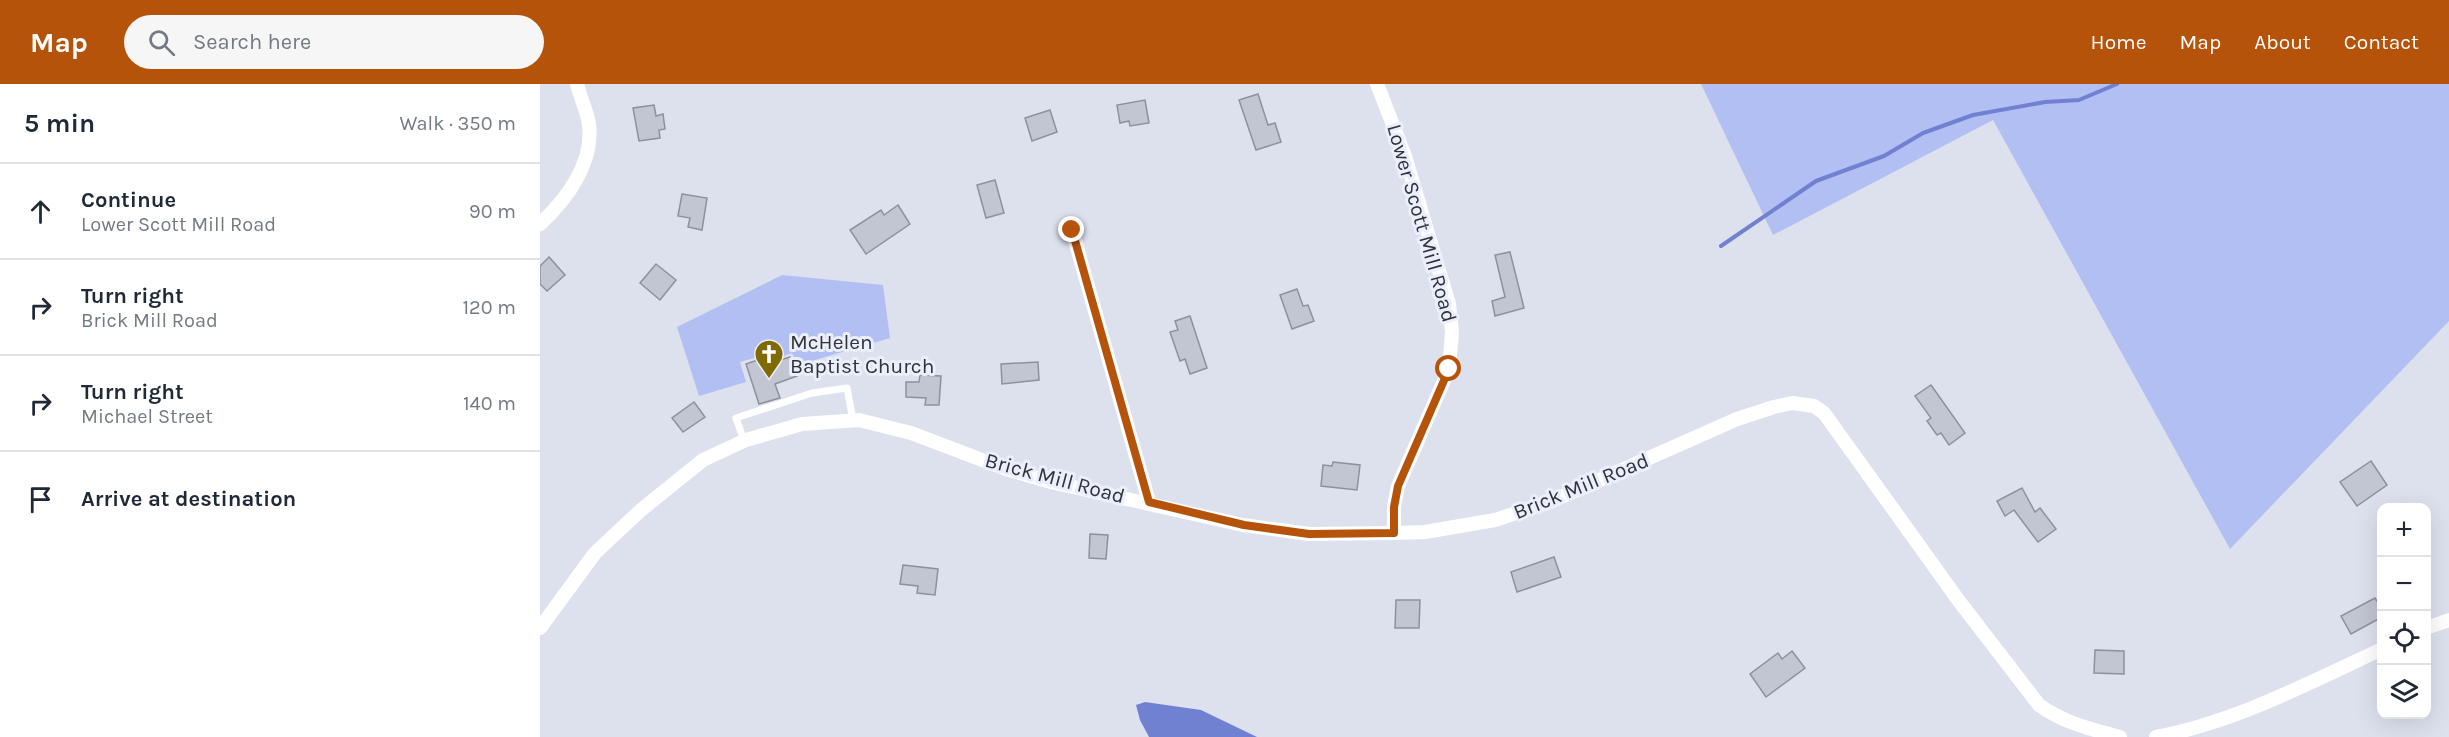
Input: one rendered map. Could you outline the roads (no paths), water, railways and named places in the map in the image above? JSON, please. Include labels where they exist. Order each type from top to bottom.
[{"type":"street","points":[[540,224],[554,212],[579,178],[588,147],[589,124],[577,84]]},
{"type":"street","name":"Lower Scott Mill Road","points":[[1377,84],[1406,156],[1449,304],[1452,332],[1449,369],[1398,486],[1394,507],[1394,533]]},
{"type":"street","points":[[1072,230],[1149,502]]},
{"type":"street","name":"Brick Mill Road","points":[[540,628],[588,562],[620,528],[703,460],[744,441],[802,424],[853,420],[911,433],[1017,472],[1244,525],[1309,534],[1394,533],[1425,532],[1495,520],[1552,501],[1737,419],[1792,403],[1814,406],[1824,413],[1959,601],[2039,705],[2070,723],[2120,737]]},
{"type":"street","points":[[2431,627],[2449,620]]},
{"type":"street","points":[[2156,737],[2199,729],[2319,679],[2377,651]]},
{"type":"lane","points":[[744,441],[736,418],[813,393],[847,388],[853,420]]},
{"type":"waterway","points":[[1721,246],[1816,181],[1884,156],[1923,133],[1973,115],[2045,102],[2079,100],[2117,84]]},
{"type":"place","name":"McHelen Baptist Church","points":[[769,380]]}]
